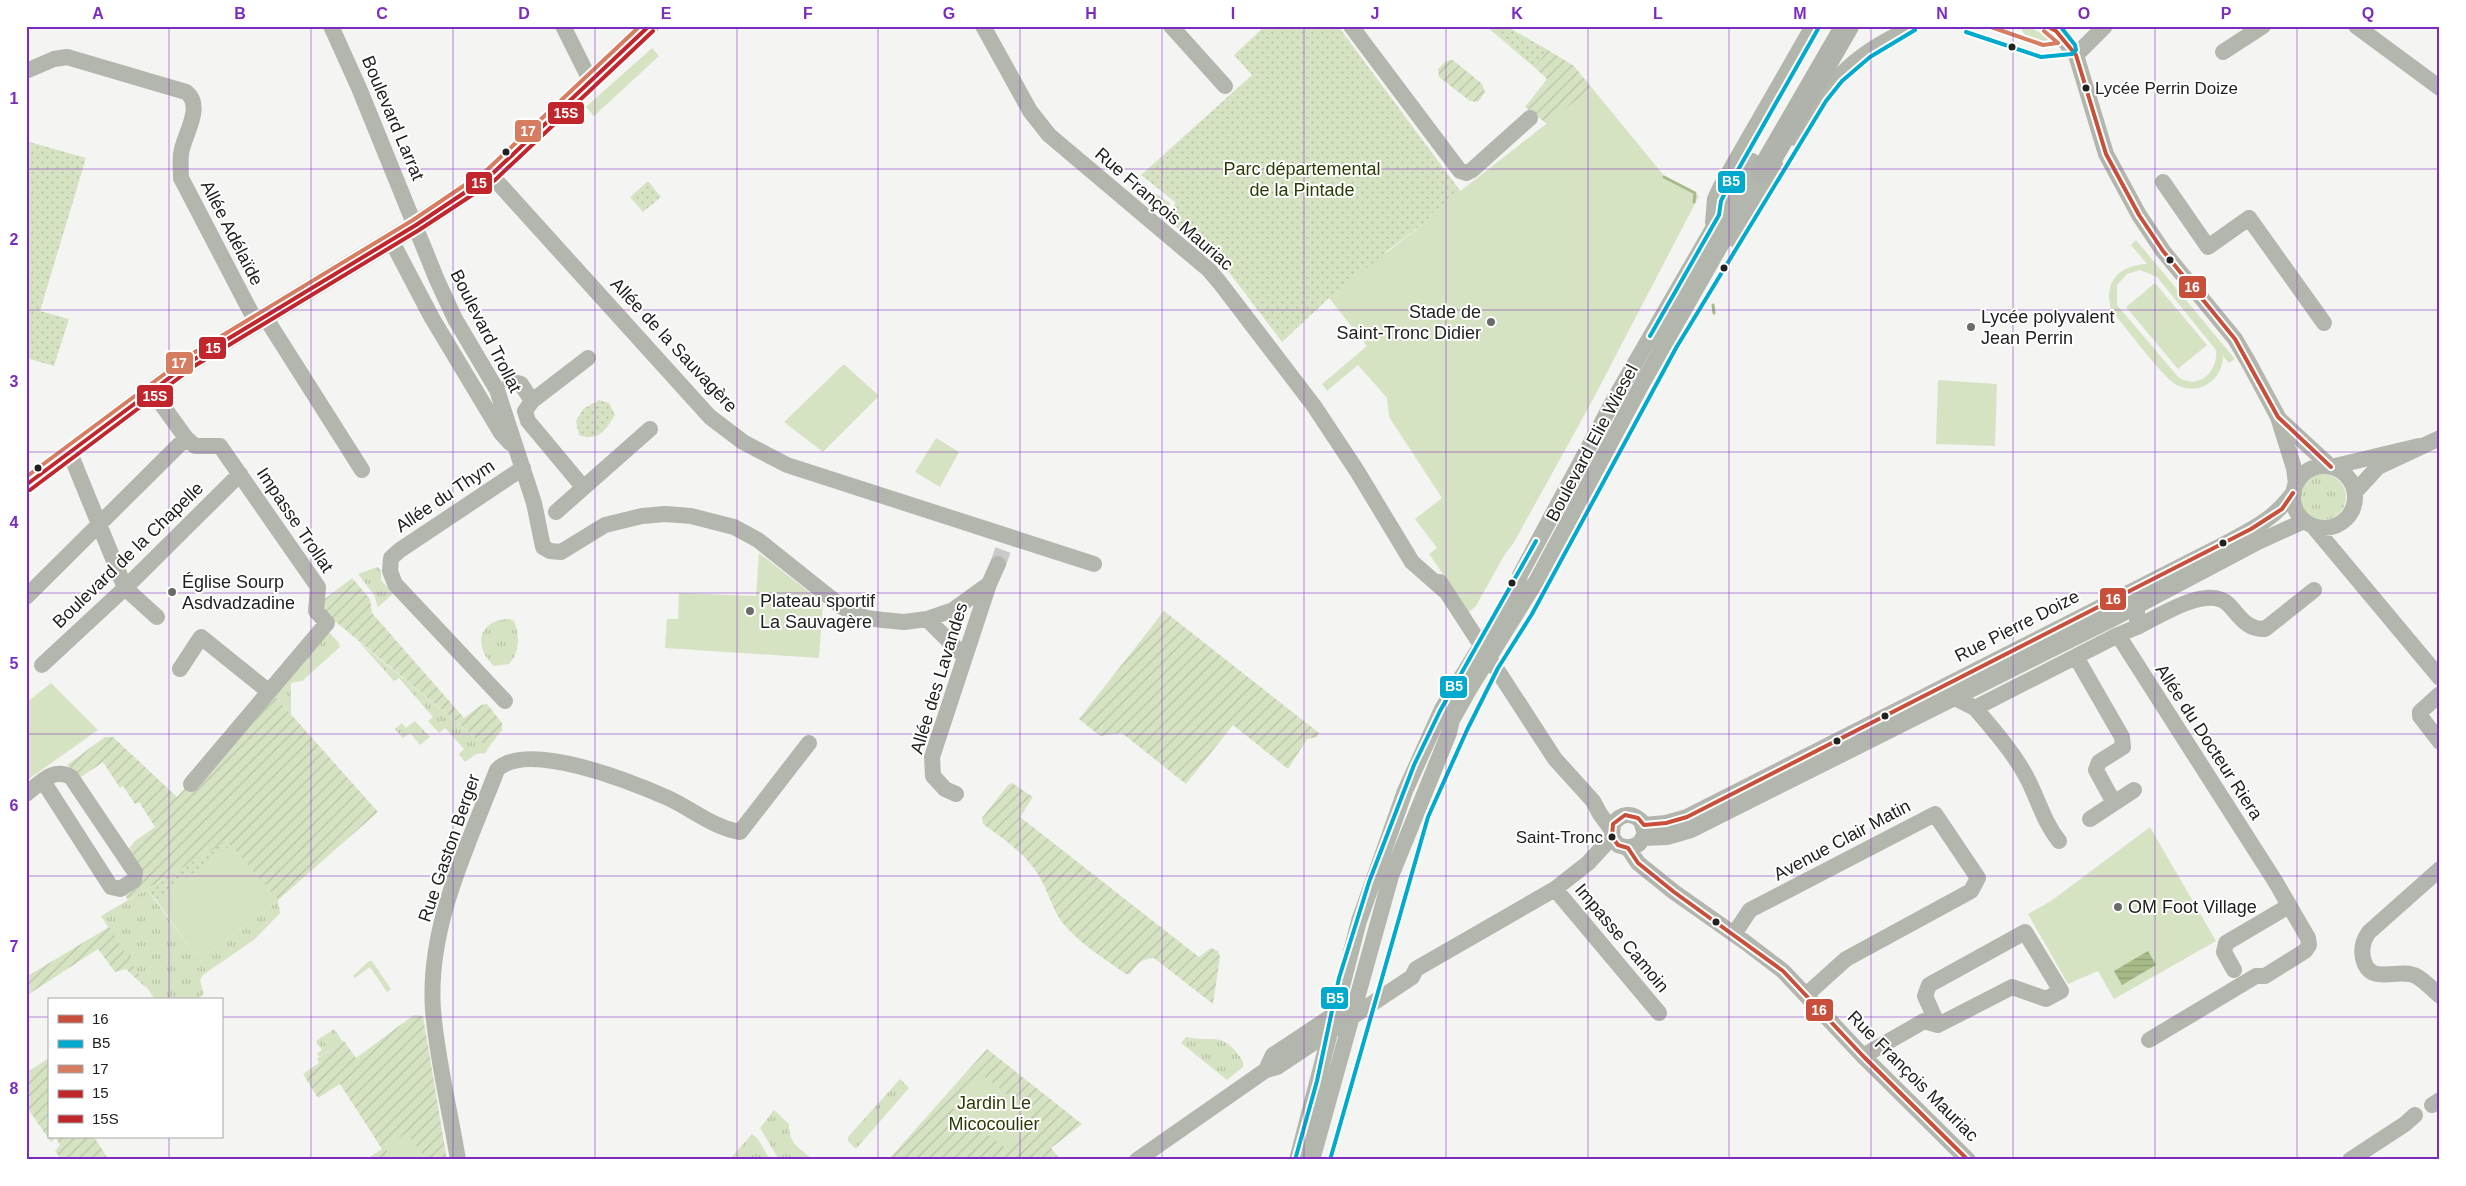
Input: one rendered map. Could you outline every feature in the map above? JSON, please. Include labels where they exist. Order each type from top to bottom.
[{"type":"highway","name":"Boulevard Elie Wiesel","points":[[1758,166],[1830,26]]},
{"type":"highway","name":"Boulevard Elie Wiesel","points":[[1758,166],[1847,26]]},
{"type":"main road","points":[[26,486],[193,360],[416,225],[491,175],[649,26]]},
{"type":"street","name":"Boulevard Larrat","points":[[331,26],[416,225]]},
{"type":"street","points":[[563,26],[590,80]]},
{"type":"street","name":"Rue François Mauriac","points":[[983,26],[1030,111],[1048,135],[1209,270],[1276,354],[1357,471],[1377,492],[1424,563],[1436,574],[1445,591],[1555,759],[1593,801],[1638,863],[1674,892],[1777,966],[1863,1056],[1968,1160]]},
{"type":"street","points":[[1171,26],[1225,86]]},
{"type":"street","points":[[1351,26],[1460,171],[1466,173],[1472,170],[1530,118]]},
{"type":"street","points":[[1713,225],[1715,199],[1720,188],[1813,26]]},
{"type":"street","points":[[1715,255],[1736,240],[1792,142],[1825,91],[1852,63],[1866,52],[1911,26]]},
{"type":"street","points":[[2047,26],[2056,31],[2076,55],[2106,154],[2117,178],[2163,251],[2235,339],[2278,417],[2294,468],[2293,504],[2297,514],[2434,661],[2440,678]]},
{"type":"street","points":[[2076,55],[2105,26]]},
{"type":"street","points":[[2222,52],[2263,26]]},
{"type":"street","points":[[2356,26],[2440,88]]},
{"type":"street","name":"Allée Adélaïde","points":[[26,71],[67,57],[186,92],[190,95],[195,109],[181,154],[181,178],[261,320]]},
{"type":"street","name":"Boulevard Elie Wiesel","points":[[1312,1160],[1391,876],[1449,733],[1452,720],[1518,586],[1520,575],[1612,404],[1713,225],[1758,166]]},
{"type":"street","name":"Boulevard Elie Wiesel","points":[[1297,1160],[1359,921],[1408,783],[1442,709],[1537,580],[1643,382],[1715,255],[1758,166]]},
{"type":"street","name":"Allée de la Sauvagère","points":[[491,175],[710,417],[743,442],[787,465],[1003,550],[1094,564]]},
{"type":"street","points":[[2164,182],[2208,247],[2249,218],[2324,323]]},
{"type":"street","name":"Boulevard Trollat","points":[[416,225],[437,280],[456,319],[499,383],[534,503],[539,537],[543,548],[561,552],[605,525],[642,516],[665,514],[691,516],[734,528],[758,540],[842,607],[854,613],[883,620],[904,622],[927,619],[953,610],[989,584]]},
{"type":"street","name":"Boulevard Trollat","points":[[391,240],[432,318],[501,433],[521,462]]},
{"type":"street","points":[[261,320],[362,470]]},
{"type":"street","points":[[583,487],[528,421],[525,411],[532,401],[588,358]]},
{"type":"street","points":[[499,383],[520,384],[532,401]]},
{"type":"street","points":[[26,598],[186,438],[152,391]]},
{"type":"street","points":[[2278,417],[2331,467],[2346,476],[2355,492],[2355,500],[2349,516],[2334,526],[2324,528],[2308,524]]},
{"type":"street","points":[[556,512],[650,429]]},
{"type":"street","name":"Impasse Trollat","points":[[186,438],[195,446],[220,446],[318,587],[316,611],[327,623],[191,784]]},
{"type":"street","points":[[2294,488],[2310,469],[2320,466],[2331,467],[2418,446],[2440,438]]},
{"type":"street","points":[[2355,492],[2378,467],[2418,446]]},
{"type":"street","points":[[70,453],[125,588],[157,617]]},
{"type":"street","name":"Allée du Thym","points":[[505,702],[396,584],[390,571],[391,558],[400,550],[521,462]]},
{"type":"street","name":"Boulevard de la Chapelle","points":[[42,664],[125,588],[240,474]]},
{"type":"street","name":"Rue Pierre Doize","points":[[1861,736],[2251,529],[2282,509],[2294,488]]},
{"type":"street","name":"Rue Pierre Doize","points":[[1643,834],[1666,823],[1687,817],[1861,736],[1955,698],[2258,542],[2308,524]]},
{"type":"street","points":[[2334,526],[2357,578]]},
{"type":"street","name":"Allée des Lavandes","points":[[956,794],[945,789],[932,776],[932,757],[989,584],[1003,550]]},
{"type":"street","points":[[1975,708],[2118,635],[2195,599],[2213,598],[2226,602],[2243,622],[2255,629],[2264,629],[2314,590]]},
{"type":"street","points":[[2137,605],[2137,626]]},
{"type":"street","points":[[927,619],[965,657]]},
{"type":"street","name":"Allée du Docteur Riera","points":[[2118,635],[2289,906],[2308,938],[2309,945],[2306,951],[2266,976],[2256,976],[2149,1040]]},
{"type":"street","points":[[180,669],[201,637],[268,691]]},
{"type":"street","points":[[2076,657],[2122,737],[2123,747],[2099,762],[2096,770],[2114,803]]},
{"type":"street","points":[[2440,694],[2420,712],[2420,716],[2440,742]]},
{"type":"street","points":[[1955,698],[1975,708],[1993,728],[2026,775],[2047,826],[2059,841]]},
{"type":"street","name":"Rue Gaston Berger","points":[[458,1160],[433,1009],[437,949],[452,887],[497,770],[503,763],[542,759],[568,762],[668,798],[727,830],[740,832],[809,743]]},
{"type":"street","points":[[26,794],[43,781],[55,773],[63,773],[71,777],[135,872],[134,880],[120,889],[111,887],[43,781]]},
{"type":"street","points":[[2090,819],[2134,790]]},
{"type":"street","name":"Avenue Clair Matin","points":[[1734,934],[1750,910],[1935,814],[1978,878],[1970,891],[1846,958],[1806,995]]},
{"type":"street","name":"Rue François Mauriac","points":[[1619,835],[1634,816],[1643,834]]},
{"type":"street","points":[[1266,1070],[1273,1055],[1335,1014],[1354,1009],[1412,977],[1416,969],[1555,889],[1588,863],[1602,860],[1619,835],[1639,844],[1643,834]]},
{"type":"street","points":[[1643,834],[1646,868]]},
{"type":"street","points":[[2440,869],[2368,932],[2364,940],[2362,953],[2368,969],[2376,974],[2404,973],[2416,976],[2440,996]]},
{"type":"street","name":"Impasse Camoin","points":[[1555,889],[1659,1013]]},
{"type":"street","points":[[2234,970],[2224,952],[2226,943],[2289,906]]},
{"type":"street","points":[[1863,1056],[1924,1021],[1938,1025],[2012,987],[2046,999],[2061,991],[2024,932],[1930,985],[1925,996],[1938,1025]]},
{"type":"street","points":[[1137,1160],[1266,1070],[1277,1067],[1330,1032],[1354,1009]]},
{"type":"street","points":[[2350,1160],[2405,1124],[2415,1115]]},
{"type":"green space","name":"Parc départemental de la Pintade","points":[[1265,26],[1338,26],[1461,192],[1431,214],[1432,217],[1386,252],[1384,257],[1329,298],[1282,342],[1228,271],[1171,222],[1175,202],[1141,175],[1252,75],[1234,55]]},
{"type":"green space","points":[[1486,26],[1506,26],[1548,50],[1534,67]]},
{"type":"green space","points":[[2027,26],[2051,38],[2048,44],[2038,47],[2031,45],[2022,30],[2016,27]]},
{"type":"green space","points":[[652,48],[659,56],[594,116],[586,107]]},
{"type":"green space","points":[[1548,50],[1574,66],[1592,88],[1547,124],[1525,107],[1547,79],[1534,67]]},
{"type":"green space","points":[[1453,60],[1482,84],[1485,92],[1478,102],[1470,101],[1439,77],[1438,69],[1446,61]]},
{"type":"green space","name":"Stade de Saint-Tronc Didier","points":[[1592,88],[1666,178],[1699,196],[1590,405],[1513,544],[1505,554],[1476,606],[1469,612],[1429,554],[1437,548],[1415,519],[1442,498],[1389,417],[1387,398],[1358,365],[1327,391],[1322,384],[1367,346],[1329,298],[1432,217],[1431,214]]},
{"type":"green space","points":[[26,141],[86,158],[40,311],[69,319],[54,366],[26,358]]},
{"type":"green space","points":[[648,181],[661,197],[643,212],[630,197]]},
{"type":"green space","points":[[1156,194],[1170,203],[1166,217],[1142,198]]},
{"type":"green space","points":[[2136,240],[2235,359],[2229,363],[2223,356],[2219,373],[2206,385],[2196,389],[2188,389],[2171,381],[2143,350],[2111,309],[2110,290],[2116,276],[2129,267],[2147,264],[2131,245]],"holes":[[[2140,270],[2157,277],[2216,350],[2216,358],[2211,371],[2200,380],[2187,381],[2179,378],[2117,305],[2117,285],[2127,274]]]},
{"type":"green space","points":[[2155,283],[2207,345],[2178,369],[2126,307]]},
{"type":"green space","points":[[844,364],[879,396],[823,452],[784,422]]},
{"type":"green space","points":[[1938,380],[1997,384],[1995,446],[1936,444]]},
{"type":"green space","points":[[599,400],[609,403],[615,415],[605,430],[596,436],[586,437],[579,435],[576,421],[583,409]]},
{"type":"green space","points":[[936,438],[959,452],[940,487],[915,472]]},
{"type":"green space","points":[[2319,474],[2327,474],[2336,478],[2342,484],[2346,497],[2342,510],[2336,516],[2327,520],[2319,520],[2310,516],[2304,510],[2300,501],[2300,493],[2304,484],[2310,478]]},
{"type":"green space","name":"Plateau sportif La Sauvagère","points":[[759,553],[823,603],[819,658],[665,648],[667,619],[678,619],[679,593],[756,596]]},
{"type":"green space","points":[[377,567],[381,570],[381,580],[393,594],[378,607],[374,595],[358,574]]},
{"type":"green space","points":[[352,578],[370,599],[372,613],[464,718],[481,705],[487,704],[502,723],[502,730],[488,748],[319,608],[321,602]]},
{"type":"green space","points":[[1164,611],[1319,733],[1317,737],[1307,739],[1288,769],[1233,725],[1186,784],[1122,733],[1100,736],[1079,719]]},
{"type":"green space","points":[[510,619],[514,621],[517,632],[517,649],[509,664],[494,666],[483,650],[482,635],[491,624],[500,620]]},
{"type":"green space","points":[[326,629],[339,643],[340,647],[302,681],[291,683],[291,714],[272,693]]},
{"type":"green space","points":[[359,642],[488,748],[486,753],[476,754],[465,762],[459,754],[464,749],[445,728],[439,733],[428,721],[433,717],[399,678],[394,681]]},
{"type":"green space","points":[[51,683],[98,730],[26,781],[26,703]]},
{"type":"green space","points":[[272,693],[378,812],[278,900],[227,841],[128,900],[123,892],[136,882],[127,851],[135,841],[155,827],[139,802],[135,804],[123,786],[120,788],[103,762],[81,777],[67,765],[105,737],[113,737],[177,797]]},
{"type":"green space","points":[[415,721],[430,737],[420,745],[410,733],[403,738],[395,729],[402,723],[406,728]]},
{"type":"green space","points":[[1012,783],[1033,797],[1020,817],[1199,957],[1211,948],[1218,951],[1220,957],[1213,1004],[1154,958],[1146,959],[1138,964],[1130,974],[1126,974],[1072,934],[1058,915],[1042,882],[1027,860],[1014,847],[983,824],[982,818],[1008,785]]},
{"type":"green space","name":"OM Foot Village","points":[[2150,827],[2216,941],[2114,999],[2098,971],[2068,984],[2028,914],[2051,901]]},
{"type":"green space","points":[[227,840],[322,860],[278,900],[231,846],[156,900],[147,889]]},
{"type":"green space","points":[[231,845],[278,900],[204,956],[194,954],[156,900]]},
{"type":"green space","points":[[147,889],[194,954],[204,956],[278,900],[280,913],[255,939],[203,975],[200,980],[204,994],[198,998],[154,998],[101,916]]},
{"type":"green space","points":[[109,927],[145,987],[126,969],[115,972],[98,949],[26,996],[26,977]]},
{"type":"green space","points":[[369,961],[372,961],[391,989],[387,992],[370,967],[355,978],[353,976]]},
{"type":"green space","points":[[414,1015],[423,1016],[447,1160],[365,1160],[382,1149],[340,1084],[318,1098],[303,1074],[319,1063],[317,1059],[344,1041],[356,1058]]},
{"type":"green space","points":[[334,1029],[343,1042],[319,1057],[317,1054],[322,1050],[316,1041]]},
{"type":"green space","points":[[1186,1037],[1226,1042],[1241,1058],[1243,1067],[1227,1080],[1181,1043]]},
{"type":"green space","name":"Jardin Le Micocoulier","points":[[987,1049],[1082,1124],[1051,1148],[1061,1160],[888,1160]]},
{"type":"green space","points":[[48,1059],[48,1138],[26,1106],[26,1101],[30,1098],[26,1092],[26,1073]]},
{"type":"green space","points":[[979,1073],[1033,1113],[1007,1149],[952,1108]]},
{"type":"green space","points":[[900,1079],[909,1088],[856,1149],[848,1141],[848,1137]]},
{"type":"green space","points":[[774,1110],[789,1124],[791,1137],[796,1145],[813,1160],[779,1160],[760,1128]]},
{"type":"green space","points":[[407,1133],[427,1160],[392,1160],[385,1146]]},
{"type":"green space","points":[[752,1134],[758,1139],[770,1160],[729,1160]]},
{"type":"green space","points":[[56,1138],[95,1138],[109,1160],[62,1160],[55,1151],[60,1145]]},
{"type":"shaded area","points":[[2148,951],[2156,965],[2122,985],[2114,971]]},
{"type":"waterway","points":[[1664,177],[1695,193],[1694,202]]},
{"type":"waterway","points":[[1713,305],[1714,313]]},
{"type":"tunnel","points":[[998,564],[1003,550]]},
{"type":"transit line","name":"17","points":[[26,477],[190,355],[413,220],[487,170],[640,26]]},
{"type":"transit line","name":"15","points":[[26,485],[193,360],[416,225],[491,175],[649,26]]},
{"type":"transit line","name":"17","points":[[1988,26],[2043,45],[2058,43],[2044,31]]},
{"type":"transit line","name":"16","points":[[2047,26],[2056,31],[2076,55],[2106,154],[2139,215],[2163,251],[2235,339],[2278,417],[2331,467]]},
{"type":"transit line","name":"B5","points":[[1966,32],[2041,57],[2072,54],[2076,50],[2075,45],[2060,26]]},
{"type":"transit line","name":"B5","points":[[1650,336],[1719,215],[1721,201],[1726,191],[1818,29]]},
{"type":"transit line","name":"B5","points":[[1330,1160],[1428,817],[1467,730],[1498,668],[1532,614],[1676,348],[1826,101],[1842,81],[1870,57],[1915,30]]},
{"type":"transit line","name":"15S","points":[[30,490],[196,365],[419,230],[495,180],[653,31]]},
{"type":"transit line","name":"16","points":[[1968,1160],[1863,1056],[1783,971],[1674,892],[1638,863],[1628,848],[1618,845],[1612,837],[1613,824],[1625,815],[1638,818],[1644,825],[1666,823],[1687,817],[2251,529],[2282,509],[2293,493]]},
{"type":"transit line","name":"B5","points":[[1295,1160],[1317,1081],[1339,978],[1369,882],[1414,765],[1440,711],[1536,541]]},
{"type":"place","name":"Lycée Perrin Doize","points":[[2086,88]]},
{"type":"place","name":"Stade de Saint-Tronc Didier","points":[[1491,322]]},
{"type":"place","name":"Lycée polyvalent Jean Perrin","points":[[1971,327]]},
{"type":"place","name":"Église Sourp Asdvadzadine","points":[[172,592]]},
{"type":"place","name":"Plateau sportif La Sauvagère","points":[[750,611]]},
{"type":"place","name":"Saint-Tronc","points":[[1612,837]]},
{"type":"place","name":"OM Foot Village","points":[[2118,907]]}]
